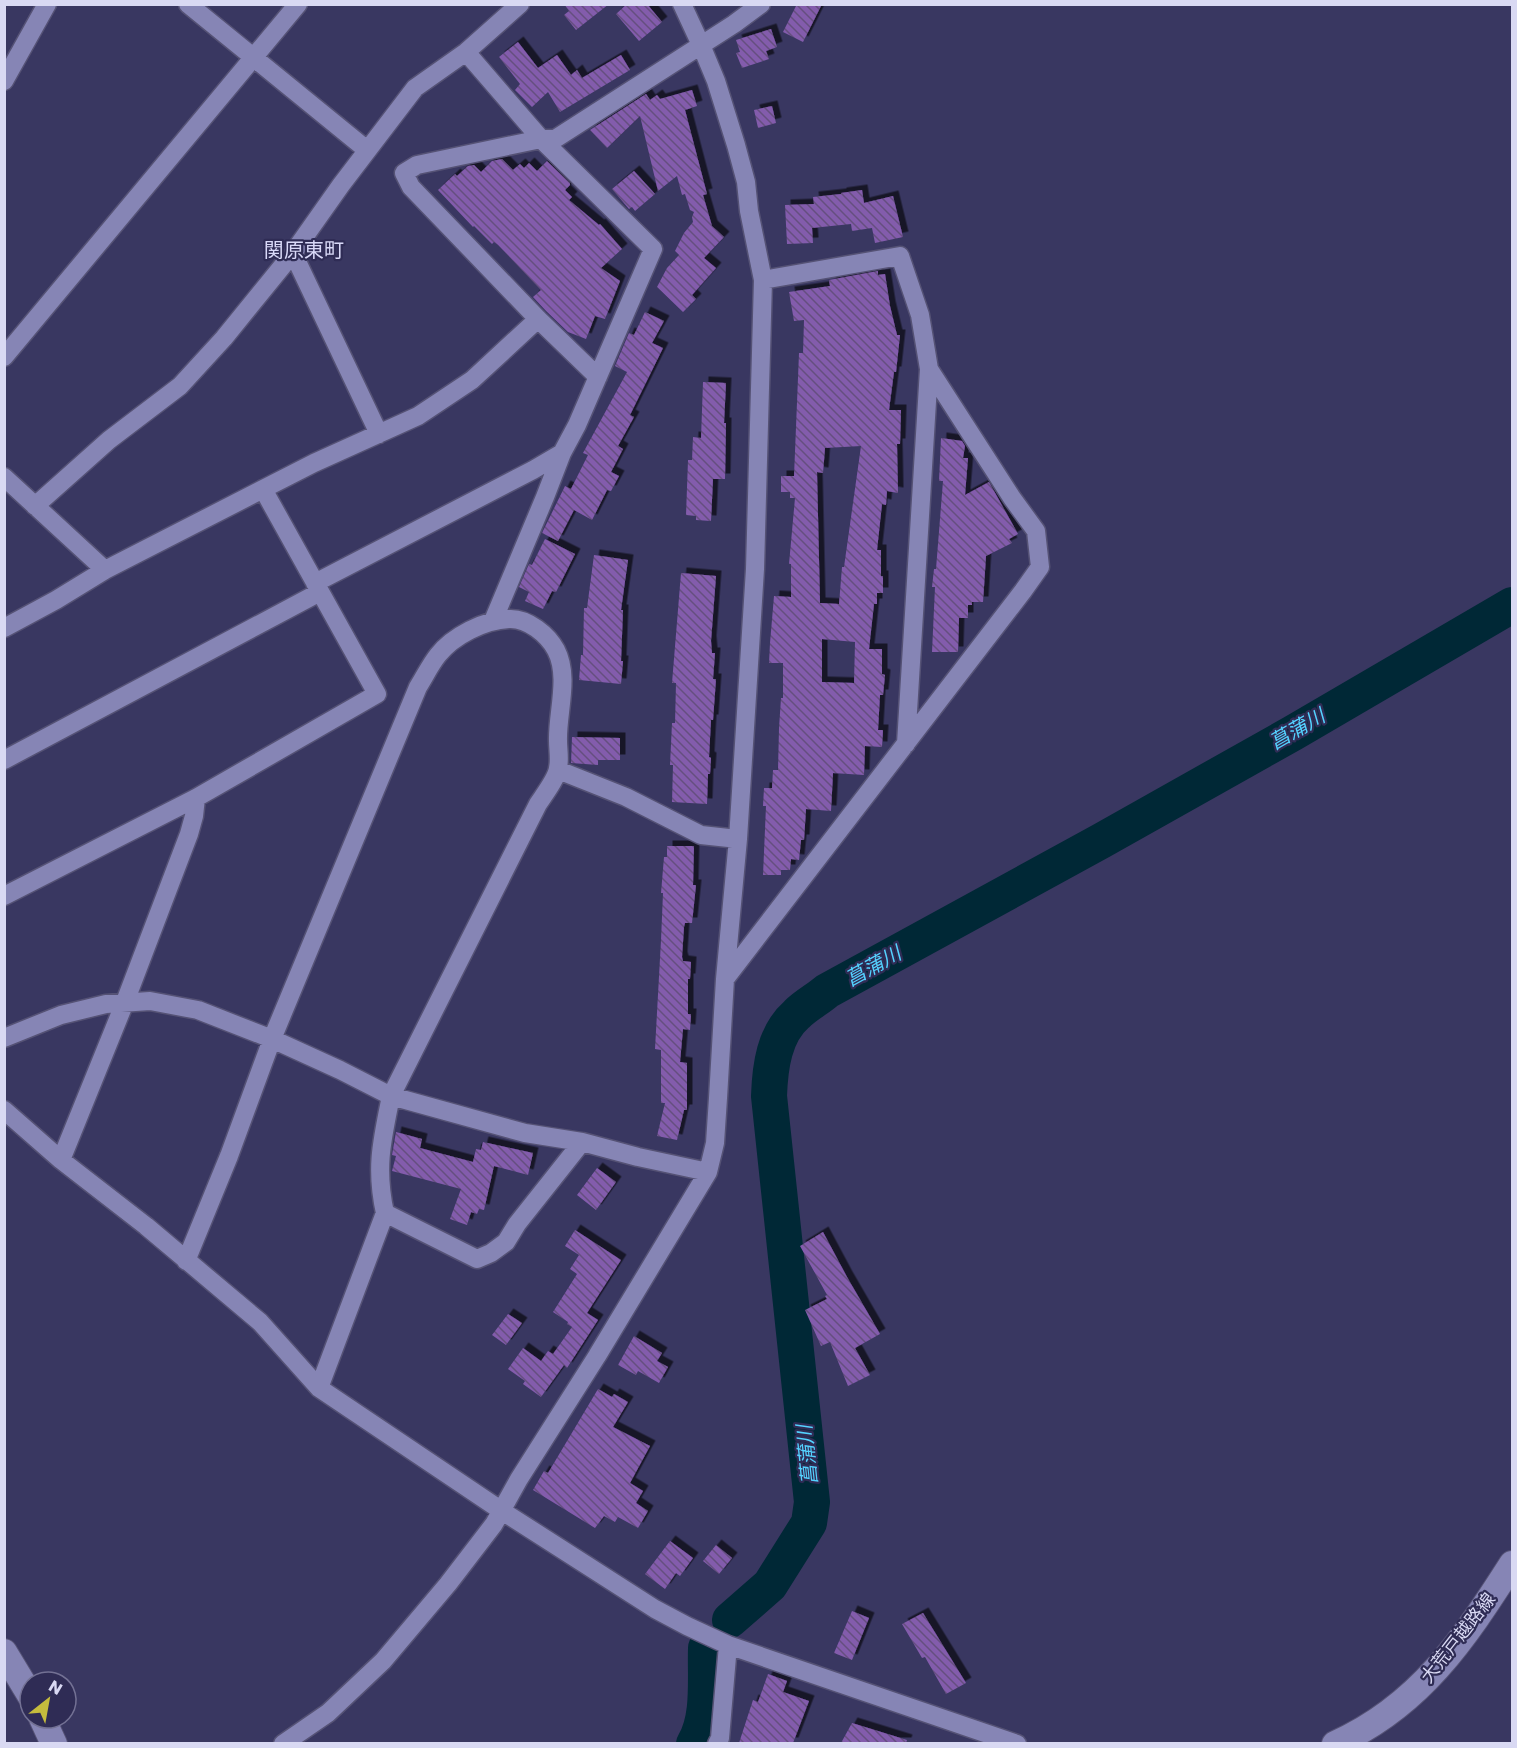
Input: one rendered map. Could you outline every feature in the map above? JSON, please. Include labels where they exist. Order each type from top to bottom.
[{"type":"main road","name":"大荒戸越路線","points":[[1335,1743],[1355,1735],[1380,1720],[1433,1674],[1467,1632],[1512,1564]]},
{"type":"main road","points":[[4,1652],[18,1675]]},
{"type":"street","points":[[4,81],[9,57],[46,4]]},
{"type":"street","points":[[188,4],[367,150]]},
{"type":"street","points":[[4,357],[298,4]]},
{"type":"street","points":[[35,506],[109,440],[180,386],[224,338],[293,253],[415,88],[466,52],[520,4]]},
{"type":"street","points":[[283,1743],[328,1713],[383,1660],[448,1584],[494,1524],[519,1479],[597,1356],[708,1172],[715,1143],[755,568],[763,280],[749,211],[746,182],[725,109],[701,45],[682,4]]},
{"type":"street","points":[[598,377],[538,319],[411,187],[404,173],[417,165],[541,139],[555,139],[734,24],[761,4]]},
{"type":"street","points":[[466,52],[541,139],[653,249],[577,425],[562,453],[546,497],[492,621]]},
{"type":"street","points":[[293,253],[379,434]]},
{"type":"street","points":[[763,280],[900,256],[920,315],[929,369],[906,744]]},
{"type":"street","points":[[4,628],[105,570],[263,489],[418,416],[472,380],[538,319]]},
{"type":"street","points":[[725,979],[1040,567],[1036,531],[1012,498],[929,369]]},
{"type":"street","points":[[4,760],[562,453]]},
{"type":"street","points":[[4,477],[105,570]]},
{"type":"street","points":[[4,896],[196,798],[377,693],[263,489]]},
{"type":"street","points":[[186,1261],[229,1156],[272,1040],[418,687],[438,654],[458,637],[492,621],[511,619],[525,622],[549,639],[557,652],[561,667],[562,691],[557,740],[558,770],[538,804],[391,1096],[380,1147],[379,1166],[381,1198],[385,1213],[319,1388]]},
{"type":"street","points":[[558,770],[626,797],[701,835],[738,838]]},
{"type":"street","points":[[61,1160],[125,1002],[189,834],[196,798]]},
{"type":"street","points":[[4,1038],[61,1015],[106,1004],[150,1001],[198,1010],[340,1070],[391,1096],[427,1104],[525,1133],[582,1142],[708,1172]]},
{"type":"street","points":[[4,1110],[61,1160],[146,1226],[260,1322],[319,1388],[502,1511],[655,1609],[728,1645],[1017,1743]]},
{"type":"street","points":[[385,1213],[477,1259],[491,1253],[506,1242],[517,1224],[582,1142]]},
{"type":"street","points":[[717,1743],[720,1738],[728,1645]]},
{"type":"building","points":[[564,4],[609,4],[576,30],[564,15],[569,11]]},
{"type":"building","points":[[627,4],[647,4],[662,22],[639,41],[616,14]]},
{"type":"building","points":[[797,4],[822,4],[803,42],[783,32]]},
{"type":"building","points":[[771,29],[777,47],[766,51],[769,59],[742,68],[736,53],[740,52],[736,40]]},
{"type":"building","points":[[518,42],[538,68],[557,55],[571,75],[577,70],[582,78],[621,55],[630,70],[560,112],[548,92],[532,107],[515,90],[520,84],[499,57]]},
{"type":"building","points":[[692,90],[697,106],[685,110],[707,194],[703,195],[712,226],[724,237],[704,258],[716,268],[692,295],[696,299],[683,312],[657,287],[667,268],[679,255],[675,251],[684,233],[693,222],[694,212],[690,210],[685,194],[682,195],[677,176],[658,191],[640,116],[607,148],[590,130],[646,94],[650,100],[657,95],[660,99]]},
{"type":"building","points":[[772,106],[776,123],[758,128],[754,110]]},
{"type":"building","points":[[502,159],[513,170],[520,164],[524,168],[529,163],[537,171],[547,161],[570,183],[565,190],[572,197],[569,200],[600,224],[622,249],[601,268],[620,281],[605,319],[595,316],[586,339],[568,332],[546,311],[533,297],[541,290],[498,245],[494,242],[492,244],[473,227],[438,190],[455,174],[457,176],[468,166],[474,165],[481,172],[492,161]]},
{"type":"building","points":[[634,171],[655,194],[635,211],[632,207],[629,209],[612,189]]},
{"type":"building","points":[[862,190],[864,203],[893,196],[903,237],[875,243],[872,228],[852,231],[851,224],[812,228],[813,243],[787,244],[785,205],[814,204],[813,197]]},
{"type":"building","points":[[878,271],[878,275],[885,274],[897,335],[900,335],[889,410],[901,410],[900,444],[897,444],[898,493],[887,491],[886,505],[882,504],[877,550],[881,550],[883,593],[877,593],[877,604],[874,604],[869,649],[882,649],[882,674],[885,675],[883,695],[880,695],[878,730],[883,730],[882,747],[865,746],[864,775],[833,773],[831,811],[806,809],[804,840],[801,840],[799,860],[791,859],[790,870],[781,870],[781,875],[763,875],[766,806],[763,806],[764,788],[772,788],[773,770],[778,770],[781,698],[783,698],[783,663],[769,663],[774,596],[791,597],[791,564],[789,564],[795,498],[790,498],[790,492],[781,492],[781,476],[794,476],[799,353],[803,353],[804,320],[794,321],[789,292],[830,286],[829,280]],"holes":[[[861,446],[844,567],[842,567],[839,604],[820,603],[817,472],[823,473],[825,448]],[[822,639],[855,642],[854,683],[822,682]]]},
{"type":"building","points":[[645,312],[664,321],[652,343],[663,348],[630,415],[634,417],[618,446],[623,449],[611,472],[619,476],[611,491],[607,490],[592,520],[574,510],[558,541],[542,533],[565,486],[571,489],[588,455],[583,453],[627,372],[615,366],[629,333],[634,335]]},
{"type":"building","points":[[703,382],[726,383],[725,479],[713,479],[711,521],[696,520],[696,516],[686,515],[688,460],[692,460],[693,437],[701,438]]},
{"type":"building","points":[[941,438],[962,441],[965,446],[963,458],[968,458],[965,495],[989,482],[1018,534],[1009,539],[1012,543],[986,556],[983,602],[972,602],[972,605],[968,605],[968,618],[959,618],[958,652],[932,652],[935,587],[932,587],[934,569],[936,569],[943,481],[939,481]]},
{"type":"building","points":[[545,539],[575,554],[556,592],[552,591],[543,609],[525,601],[529,592],[519,587],[529,564],[532,565]]},
{"type":"building","points":[[594,555],[628,560],[621,610],[623,610],[621,661],[623,661],[621,684],[579,680],[581,655],[583,655],[584,608],[587,608]]},
{"type":"building","points":[[681,573],[716,576],[711,641],[712,653],[715,653],[713,679],[716,679],[713,720],[711,720],[709,757],[711,758],[707,804],[672,802],[673,765],[670,765],[672,723],[675,723],[676,683],[672,683]]},
{"type":"building","points":[[572,737],[620,738],[620,760],[598,760],[598,765],[571,763]]},
{"type":"building","points":[[667,846],[694,846],[693,885],[696,885],[692,923],[685,923],[684,927],[682,957],[683,961],[691,962],[690,979],[688,979],[688,1014],[691,1014],[690,1030],[683,1029],[680,1062],[687,1063],[687,1110],[684,1110],[677,1140],[657,1136],[665,1103],[661,1103],[661,1050],[655,1049],[663,893],[661,893]]},
{"type":"building","points":[[396,1132],[422,1139],[420,1148],[473,1162],[476,1149],[481,1150],[483,1142],[533,1153],[528,1175],[494,1166],[484,1210],[479,1209],[477,1214],[471,1212],[467,1225],[450,1219],[461,1189],[392,1171],[396,1156],[392,1155]]},
{"type":"building","points":[[597,1168],[616,1182],[596,1210],[577,1195]]},
{"type":"building","points":[[575,1230],[621,1260],[587,1313],[598,1320],[567,1368],[564,1365],[541,1397],[523,1384],[525,1381],[508,1369],[523,1348],[541,1361],[548,1351],[553,1354],[572,1327],[553,1312],[577,1274],[570,1269],[579,1255],[565,1246]]},
{"type":"building","points":[[823,1232],[880,1334],[855,1348],[870,1375],[848,1386],[830,1342],[821,1346],[805,1310],[827,1299],[825,1296],[827,1295],[800,1246]]},
{"type":"building","points":[[508,1314],[522,1323],[506,1345],[492,1335]]},
{"type":"building","points":[[634,1336],[662,1353],[657,1361],[668,1367],[659,1383],[638,1371],[636,1375],[618,1365]]},
{"type":"building","points":[[598,1389],[628,1402],[613,1427],[650,1446],[630,1483],[643,1491],[636,1503],[648,1511],[638,1528],[618,1517],[615,1522],[604,1516],[595,1528],[533,1490],[544,1471],[548,1473]]},
{"type":"building","points":[[670,1541],[693,1558],[680,1576],[676,1573],[665,1589],[645,1574]]},
{"type":"building","points":[[716,1545],[732,1558],[719,1574],[703,1561]]},
{"type":"building","points":[[852,1611],[869,1618],[852,1660],[834,1653]]},
{"type":"building","points":[[923,1613],[966,1683],[946,1694],[925,1657],[922,1658],[902,1624]]},
{"type":"building","points":[[768,1674],[787,1681],[783,1692],[809,1701],[793,1743],[739,1743],[753,1700],[758,1702]]},
{"type":"building","points":[[852,1723],[907,1740],[906,1743],[841,1743]]},
{"type":"waterway","name":"菖蒲川","points":[[730,1620],[770,1585],[809,1523],[812,1502],[769,1096],[775,1052],[778,1041],[789,1022],[827,991],[1293,733],[1512,605]]},
{"type":"waterway","name":"菖蒲川","points":[[694,1744],[705,1710],[706,1648]]},
{"type":"district","name":"関原東町","points":[[304,250]]}]
